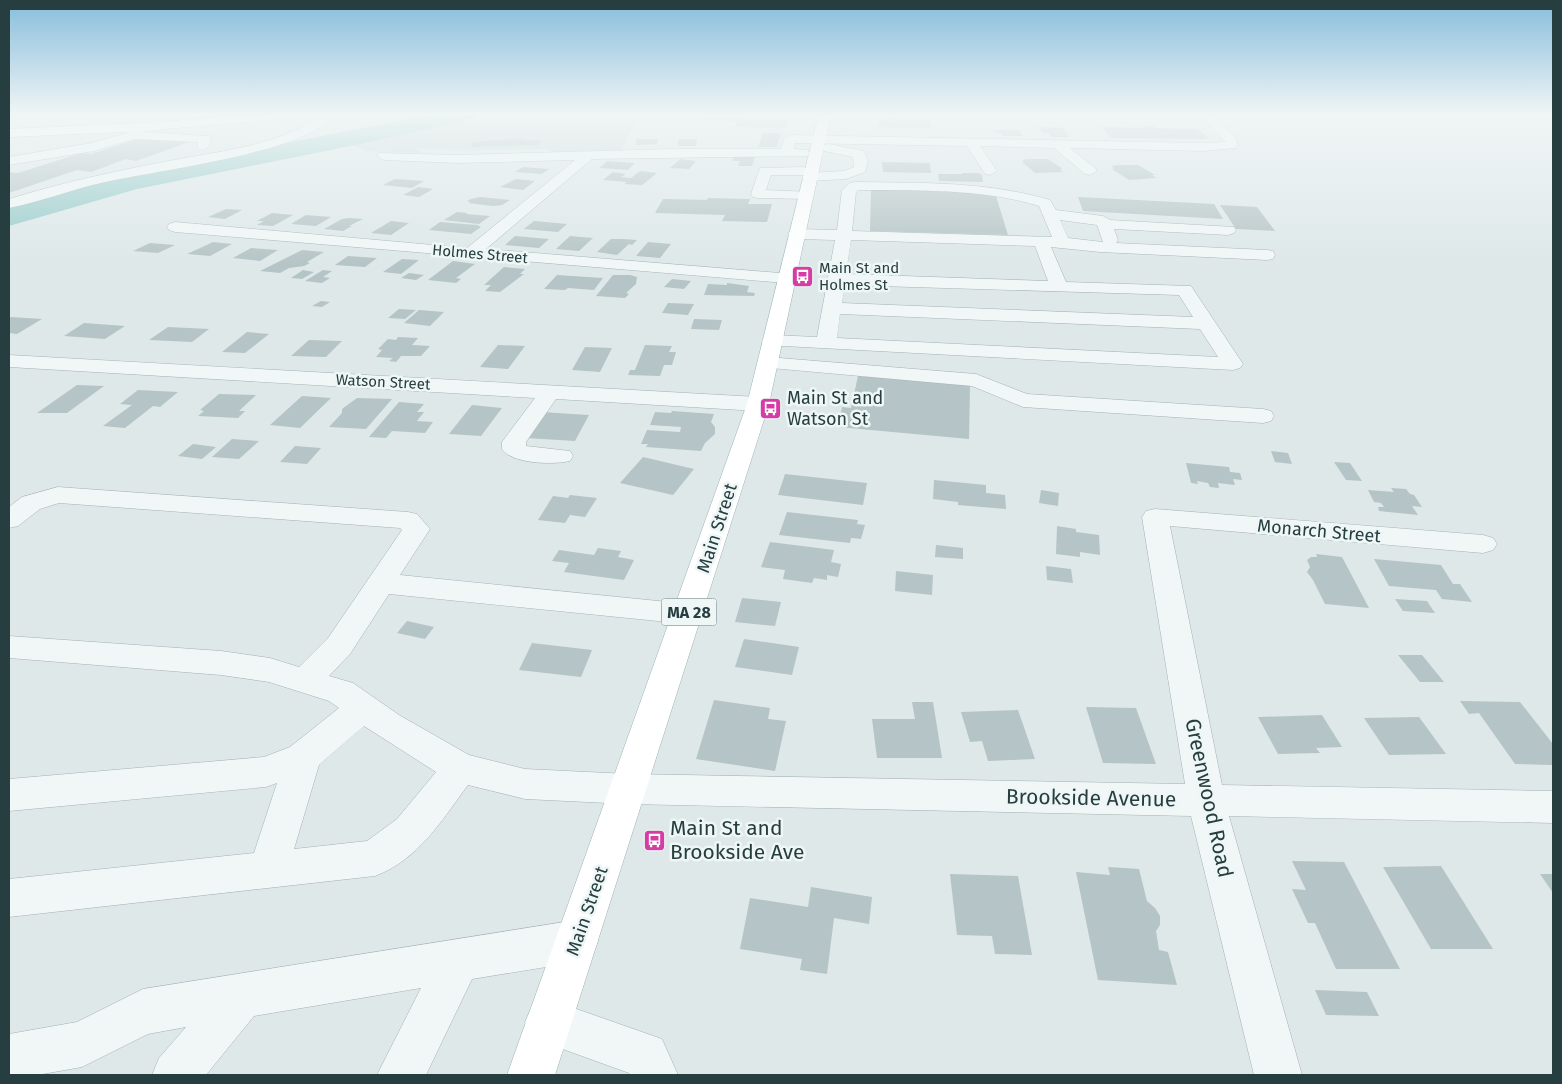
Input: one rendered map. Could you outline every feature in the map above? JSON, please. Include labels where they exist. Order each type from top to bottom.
[{"type":"main road","name":"Main Street","points":[[531,1075],[629,790],[758,404],[810,165]]},
{"type":"street","points":[[9,204],[98,179],[171,165]]},
{"type":"street","points":[[471,253],[578,165]]},
{"type":"street","points":[[806,165],[764,170],[756,199],[809,165]]},
{"type":"street","points":[[986,165],[990,171]]},
{"type":"street","points":[[1082,165],[1090,171]]},
{"type":"street","points":[[826,343],[844,235],[849,190],[855,186],[1006,192],[1045,203],[1062,242]]},
{"type":"street","points":[[1050,214],[1103,221],[1113,248]]},
{"type":"street","points":[[1104,224],[1228,230]]},
{"type":"street","name":"Holmes Street","points":[[175,227],[786,278]]},
{"type":"street","points":[[796,234],[1042,241],[1113,248],[1267,256]]},
{"type":"street","points":[[1042,241],[1059,287]]},
{"type":"street","points":[[770,352],[826,343],[1232,364],[1185,290],[837,279]]},
{"type":"street","points":[[832,308],[1206,323]]},
{"type":"street","points":[[770,352],[976,380],[1023,400],[1263,416]]},
{"type":"street","name":"Watson Street","points":[[9,361],[758,404]]},
{"type":"street","points":[[550,392],[514,442],[514,449],[520,453],[561,456]]},
{"type":"street","points":[[9,520],[31,502],[58,495],[408,520],[416,529],[339,646],[306,680]]},
{"type":"street","name":"Monarch Street","points":[[1155,517],[1483,544]]},
{"type":"street","name":"Greenwood Road","points":[[1155,517],[1206,800],[1278,1075]]},
{"type":"street","points":[[380,583],[688,614]]},
{"type":"street","name":"Brookside Avenue","points":[[9,647],[220,663],[270,670],[341,692],[387,724],[460,768],[525,784],[629,790],[1553,807]]},
{"type":"street","points":[[9,795],[266,772],[303,757],[363,708]]},
{"type":"street","points":[[268,870],[303,757]]},
{"type":"street","points":[[9,898],[375,858],[411,831],[460,768]]},
{"type":"street","points":[[9,1057],[82,1044],[143,1012],[577,941]]},
{"type":"street","points":[[401,1075],[458,961]]},
{"type":"street","points":[[176,1075],[242,996]]},
{"type":"street","points":[[548,1022],[646,1056],[654,1075]]},
{"type":"building","points":[[45,165],[111,165],[91,172],[77,170],[9,193],[9,172],[18,173]]},
{"type":"building","points":[[603,165],[633,165],[628,170],[599,168]]},
{"type":"building","points":[[674,165],[693,165],[689,169],[670,168]]},
{"type":"building","points":[[739,165],[752,165],[752,166],[738,166]]},
{"type":"building","points":[[882,165],[930,165],[931,173],[883,172]]},
{"type":"building","points":[[1025,165],[1056,165],[1063,169],[1060,169],[1063,172],[1035,173]]},
{"type":"building","points":[[1138,165],[1155,175],[1152,175],[1156,178],[1129,180],[1112,169],[1114,168],[1111,166]]},
{"type":"building","points":[[523,167],[549,169],[542,174],[515,172]]},
{"type":"building","points":[[640,171],[657,173],[642,185],[603,180],[613,172],[626,174],[621,177],[631,178]]},
{"type":"building","points":[[979,173],[982,175],[983,182],[939,181],[938,174]]},
{"type":"building","points":[[395,179],[424,181],[412,188],[383,185]]},
{"type":"building","points":[[516,179],[535,181],[523,190],[500,187]]},
{"type":"building","points":[[418,187],[433,189],[419,197],[403,195]]},
{"type":"building","points":[[871,188],[995,193],[1008,235],[870,231]]},
{"type":"building","points":[[480,197],[510,200],[502,205],[493,206],[468,203],[471,202],[467,201]]},
{"type":"building","points":[[1078,197],[1214,204],[1223,219],[1083,211]]},
{"type":"building","points":[[708,198],[750,199],[748,204],[772,204],[767,222],[722,221],[725,215],[655,213],[663,199],[707,200]]},
{"type":"building","points":[[1220,205],[1257,207],[1275,231],[1236,229]]},
{"type":"building","points":[[226,209],[242,210],[225,219],[208,217]]},
{"type":"building","points":[[457,212],[490,216],[479,224],[444,220]]},
{"type":"building","points":[[272,213],[293,215],[273,226],[257,225],[264,221],[257,221]]},
{"type":"building","points":[[306,215],[331,217],[316,226],[291,224]]},
{"type":"building","points":[[342,219],[363,219],[343,231],[324,229]]},
{"type":"building","points":[[391,221],[409,223],[391,235],[371,233]]},
{"type":"building","points":[[534,221],[567,224],[558,232],[524,229]]},
{"type":"building","points":[[440,222],[477,225],[481,227],[471,234],[429,230]]},
{"type":"building","points":[[515,236],[549,239],[539,248],[505,245]]},
{"type":"building","points":[[570,236],[593,238],[579,251],[556,249]]},
{"type":"building","points":[[611,239],[637,240],[632,245],[629,244],[617,255],[597,252]]},
{"type":"building","points":[[213,242],[232,244],[210,256],[187,254]]},
{"type":"building","points":[[648,242],[671,244],[660,258],[636,256]]},
{"type":"building","points":[[150,243],[175,245],[158,253],[133,251]]},
{"type":"building","points":[[251,248],[278,250],[260,261],[233,258]]},
{"type":"building","points":[[302,250],[324,252],[307,262],[310,263],[304,266],[289,268],[280,273],[260,271]]},
{"type":"building","points":[[348,256],[377,258],[365,267],[335,265]]},
{"type":"building","points":[[402,259],[419,260],[401,274],[383,272]]},
{"type":"building","points":[[453,261],[475,264],[456,278],[461,279],[456,283],[428,280]]},
{"type":"building","points":[[504,267],[525,269],[520,274],[524,274],[500,292],[485,291],[491,285],[484,285]]},
{"type":"building","points":[[303,270],[314,272],[302,279],[291,278]]},
{"type":"building","points":[[323,270],[332,271],[323,277],[330,278],[322,283],[305,281]]},
{"type":"building","points":[[409,273],[424,275],[416,280],[401,278]]},
{"type":"building","points":[[557,275],[603,278],[594,290],[544,289]]},
{"type":"building","points":[[613,275],[637,277],[636,284],[626,293],[629,294],[625,298],[596,296]]},
{"type":"building","points":[[672,279],[691,281],[684,289],[664,287]]},
{"type":"building","points":[[727,283],[749,286],[747,292],[755,293],[754,296],[704,295],[708,284],[727,285]]},
{"type":"building","points":[[321,301],[330,302],[322,307],[312,306]]},
{"type":"building","points":[[668,303],[694,304],[688,315],[662,313]]},
{"type":"building","points":[[399,309],[416,310],[405,319],[388,318]]},
{"type":"building","points":[[419,310],[444,312],[430,326],[404,323]]},
{"type":"building","points":[[9,318],[42,319],[17,334],[9,333]]},
{"type":"building","points":[[694,319],[722,320],[719,330],[691,329]]},
{"type":"building","points":[[84,323],[125,326],[105,339],[64,336]]},
{"type":"building","points":[[168,327],[209,329],[192,342],[149,340]]},
{"type":"building","points":[[247,332],[269,334],[245,353],[222,352]]},
{"type":"building","points":[[398,337],[418,338],[412,345],[430,346],[421,356],[401,356],[396,362],[389,361],[393,358],[376,357],[382,350],[378,349],[388,339],[396,340]]},
{"type":"building","points":[[309,340],[342,341],[326,357],[291,356]]},
{"type":"building","points":[[498,345],[525,346],[508,369],[480,367]]},
{"type":"building","points":[[645,345],[672,346],[669,352],[676,352],[672,365],[664,365],[660,376],[628,375],[630,370],[635,370]]},
{"type":"building","points":[[585,347],[612,348],[600,372],[572,370]]},
{"type":"building","points":[[858,376],[970,385],[969,439],[838,427],[842,407],[851,408]]},
{"type":"building","points":[[77,385],[104,386],[67,413],[37,413]]},
{"type":"building","points":[[138,390],[178,392],[160,407],[153,406],[125,428],[103,426],[132,405],[120,404]]},
{"type":"building","points":[[219,394],[256,395],[239,411],[245,411],[238,418],[198,416],[204,411],[200,410]]},
{"type":"building","points":[[302,396],[331,398],[300,428],[270,425]]},
{"type":"building","points":[[357,398],[392,399],[366,429],[329,427],[342,413],[342,409]]},
{"type":"building","points":[[399,402],[424,404],[417,412],[424,412],[417,421],[433,422],[425,433],[392,431],[386,438],[369,437]]},
{"type":"building","points":[[472,405],[502,408],[481,436],[449,434]]},
{"type":"building","points":[[672,411],[714,414],[711,422],[715,427],[715,434],[705,443],[701,451],[646,447],[648,444],[641,444],[647,430],[680,432],[681,427],[650,425],[655,412],[671,413]]},
{"type":"building","points":[[542,412],[589,415],[575,441],[526,438]]},
{"type":"building","points":[[232,439],[259,441],[239,459],[212,457]]},
{"type":"building","points":[[193,444],[216,447],[202,459],[178,456]]},
{"type":"building","points":[[295,446],[321,448],[307,464],[280,462]]},
{"type":"building","points":[[1271,451],[1288,453],[1292,464],[1275,462]]},
{"type":"building","points":[[643,457],[694,469],[673,495],[620,483]]},
{"type":"building","points":[[1334,462],[1350,463],[1362,481],[1346,480]]},
{"type":"building","points":[[1186,463],[1229,467],[1230,472],[1240,473],[1242,480],[1233,479],[1235,485],[1218,483],[1219,488],[1210,487],[1208,483],[1197,481],[1198,484],[1191,483]]},
{"type":"building","points":[[785,474],[867,483],[863,505],[778,495]]},
{"type":"building","points":[[934,480],[986,485],[986,493],[1005,495],[1006,509],[958,505],[958,502],[933,499]]},
{"type":"building","points":[[1391,488],[1406,489],[1410,494],[1414,495],[1422,507],[1412,506],[1418,515],[1379,511],[1378,507],[1384,507],[1381,503],[1374,502],[1368,490],[1394,492]]},
{"type":"building","points":[[1041,490],[1059,493],[1058,506],[1039,503]]},
{"type":"building","points":[[570,495],[597,498],[585,517],[570,515],[565,523],[538,520],[553,496],[568,498]]},
{"type":"building","points":[[787,512],[858,520],[857,524],[865,525],[861,539],[851,538],[850,543],[779,535]]},
{"type":"building","points":[[1057,526],[1076,529],[1076,532],[1099,535],[1100,555],[1080,552],[1080,557],[1056,554]]},
{"type":"building","points":[[770,542],[834,550],[831,562],[841,564],[838,577],[827,575],[827,580],[814,578],[812,583],[783,579],[785,570],[761,567]]},
{"type":"building","points":[[936,545],[963,548],[963,559],[935,557]]},
{"type":"building","points":[[598,548],[621,551],[618,557],[634,560],[624,580],[564,572],[569,563],[552,561],[559,550],[594,555]]},
{"type":"building","points":[[1316,554],[1342,557],[1369,608],[1325,604],[1307,572],[1310,567],[1307,560],[1311,557],[1317,557]]},
{"type":"building","points":[[1374,559],[1441,565],[1453,584],[1460,584],[1472,602],[1442,599],[1436,590],[1389,586]]},
{"type":"building","points":[[1046,566],[1071,569],[1073,583],[1047,580]]},
{"type":"building","points":[[896,571],[933,575],[932,595],[895,591]]},
{"type":"building","points":[[742,598],[781,602],[775,626],[735,622]]},
{"type":"building","points":[[1395,599],[1427,601],[1435,613],[1403,611]]},
{"type":"building","points":[[407,621],[434,627],[425,639],[397,633]]},
{"type":"building","points":[[744,639],[799,647],[792,675],[735,667]]},
{"type":"building","points":[[532,643],[592,650],[581,677],[519,670]]},
{"type":"building","points":[[1398,655],[1422,655],[1444,682],[1420,682]]},
{"type":"building","points":[[714,700],[770,708],[768,719],[786,721],[775,771],[696,759]]},
{"type":"building","points":[[1460,701],[1520,702],[1553,744],[1553,765],[1515,764],[1479,713],[1469,714]]},
{"type":"building","points":[[912,702],[933,702],[942,758],[877,758],[872,719],[915,719]]},
{"type":"building","points":[[1086,707],[1136,708],[1156,764],[1103,763]]},
{"type":"building","points":[[1018,710],[1035,759],[988,761],[982,741],[970,742],[961,712]]},
{"type":"building","points":[[1322,715],[1342,747],[1316,748],[1320,753],[1278,754],[1258,717]]},
{"type":"building","points":[[1419,717],[1446,754],[1389,755],[1364,718]]},
{"type":"building","points":[[1292,861],[1344,862],[1400,969],[1336,969],[1315,923],[1308,923],[1292,889],[1306,890]]},
{"type":"building","points":[[1441,866],[1493,949],[1431,949],[1383,867]]},
{"type":"building","points":[[1108,867],[1139,869],[1147,901],[1160,916],[1160,925],[1156,931],[1159,950],[1168,952],[1177,985],[1098,980],[1076,872],[1110,875]]},
{"type":"building","points":[[950,874],[1018,876],[1032,955],[995,954],[992,936],[957,935]]},
{"type":"building","points":[[1540,874],[1553,874],[1553,893]]},
{"type":"building","points":[[811,887],[872,897],[869,924],[834,918],[827,974],[800,970],[802,959],[740,949],[750,898],[808,907]]},
{"type":"building","points":[[1315,990],[1367,992],[1379,1016],[1326,1015]]},
{"type":"waterway","points":[[9,217],[17,213],[133,181],[218,165]]},
{"type":"place","name":"Main St and Holmes St","points":[[803,277]]},
{"type":"place","name":"Main St and Watson St","points":[[771,408]]},
{"type":"place","name":"Main St and Brookside Ave","points":[[654,840]]}]
